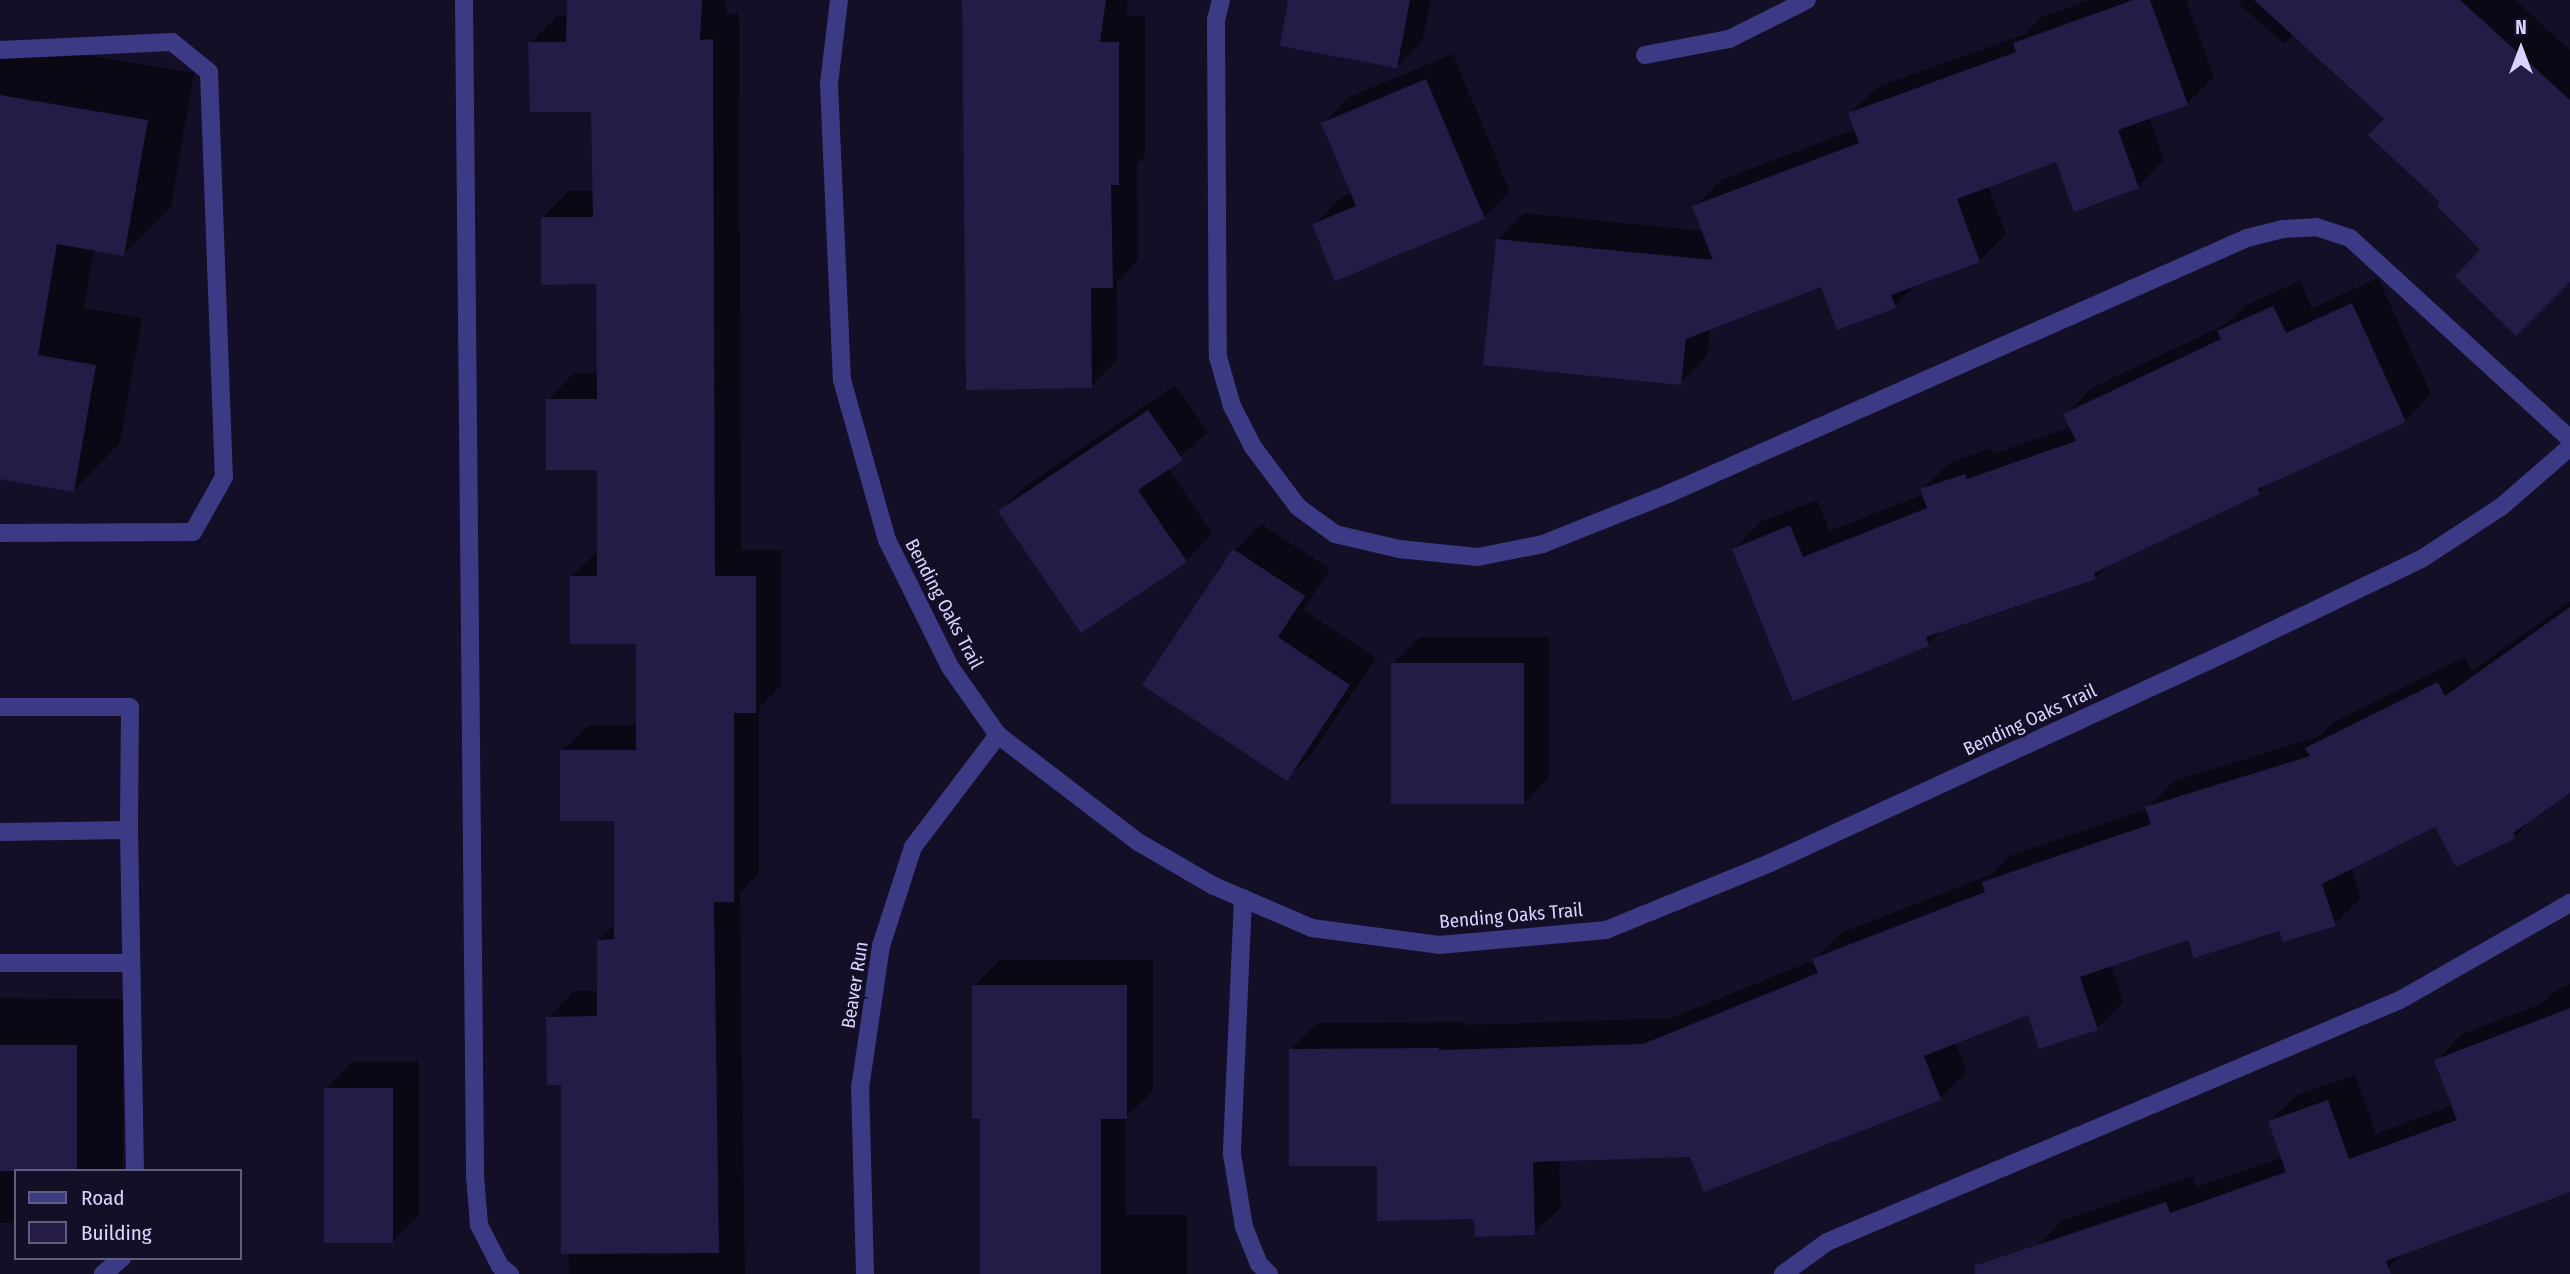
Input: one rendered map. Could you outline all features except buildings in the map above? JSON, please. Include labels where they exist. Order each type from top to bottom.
[{"type":"street","points":[[464,0],[475,1175],[479,1225],[500,1266],[510,1274]]},
{"type":"street","name":"Bending Oaks Trail","points":[[839,0],[829,84],[842,380],[887,540],[950,667],[998,735],[1139,842],[1214,886],[1312,928],[1439,945],[1606,930],[1770,863],[2232,650],[2423,558],[2501,507],[2570,447]]},
{"type":"street","points":[[1221,0],[1216,20],[1217,357],[1232,406],[1253,447],[1298,507],[1335,534],[1399,549],[1478,557],[1543,544],[1681,488],[2247,238],[2283,229],[2316,227],[2350,238],[2570,439]]},
{"type":"street","points":[[1645,55],[1729,39],[1807,0]]},
{"type":"street","points":[[0,50],[172,42],[209,72],[224,477],[193,532],[0,533]]},
{"type":"street","points":[[0,707],[130,707],[129,831],[135,1169]]},
{"type":"street","name":"Beaver Run","points":[[865,1274],[860,1088],[881,946],[913,847],[998,735]]},
{"type":"street","points":[[0,832],[129,831]]},
{"type":"street","points":[[1242,898],[1232,1154],[1244,1227],[1259,1264],[1269,1274]]},
{"type":"street","points":[[1783,1274],[1827,1242],[2400,1000],[2570,903]]},
{"type":"street","points":[[0,963],[131,963]]},
{"type":"street","points":[[103,1274],[120,1260]]}]
